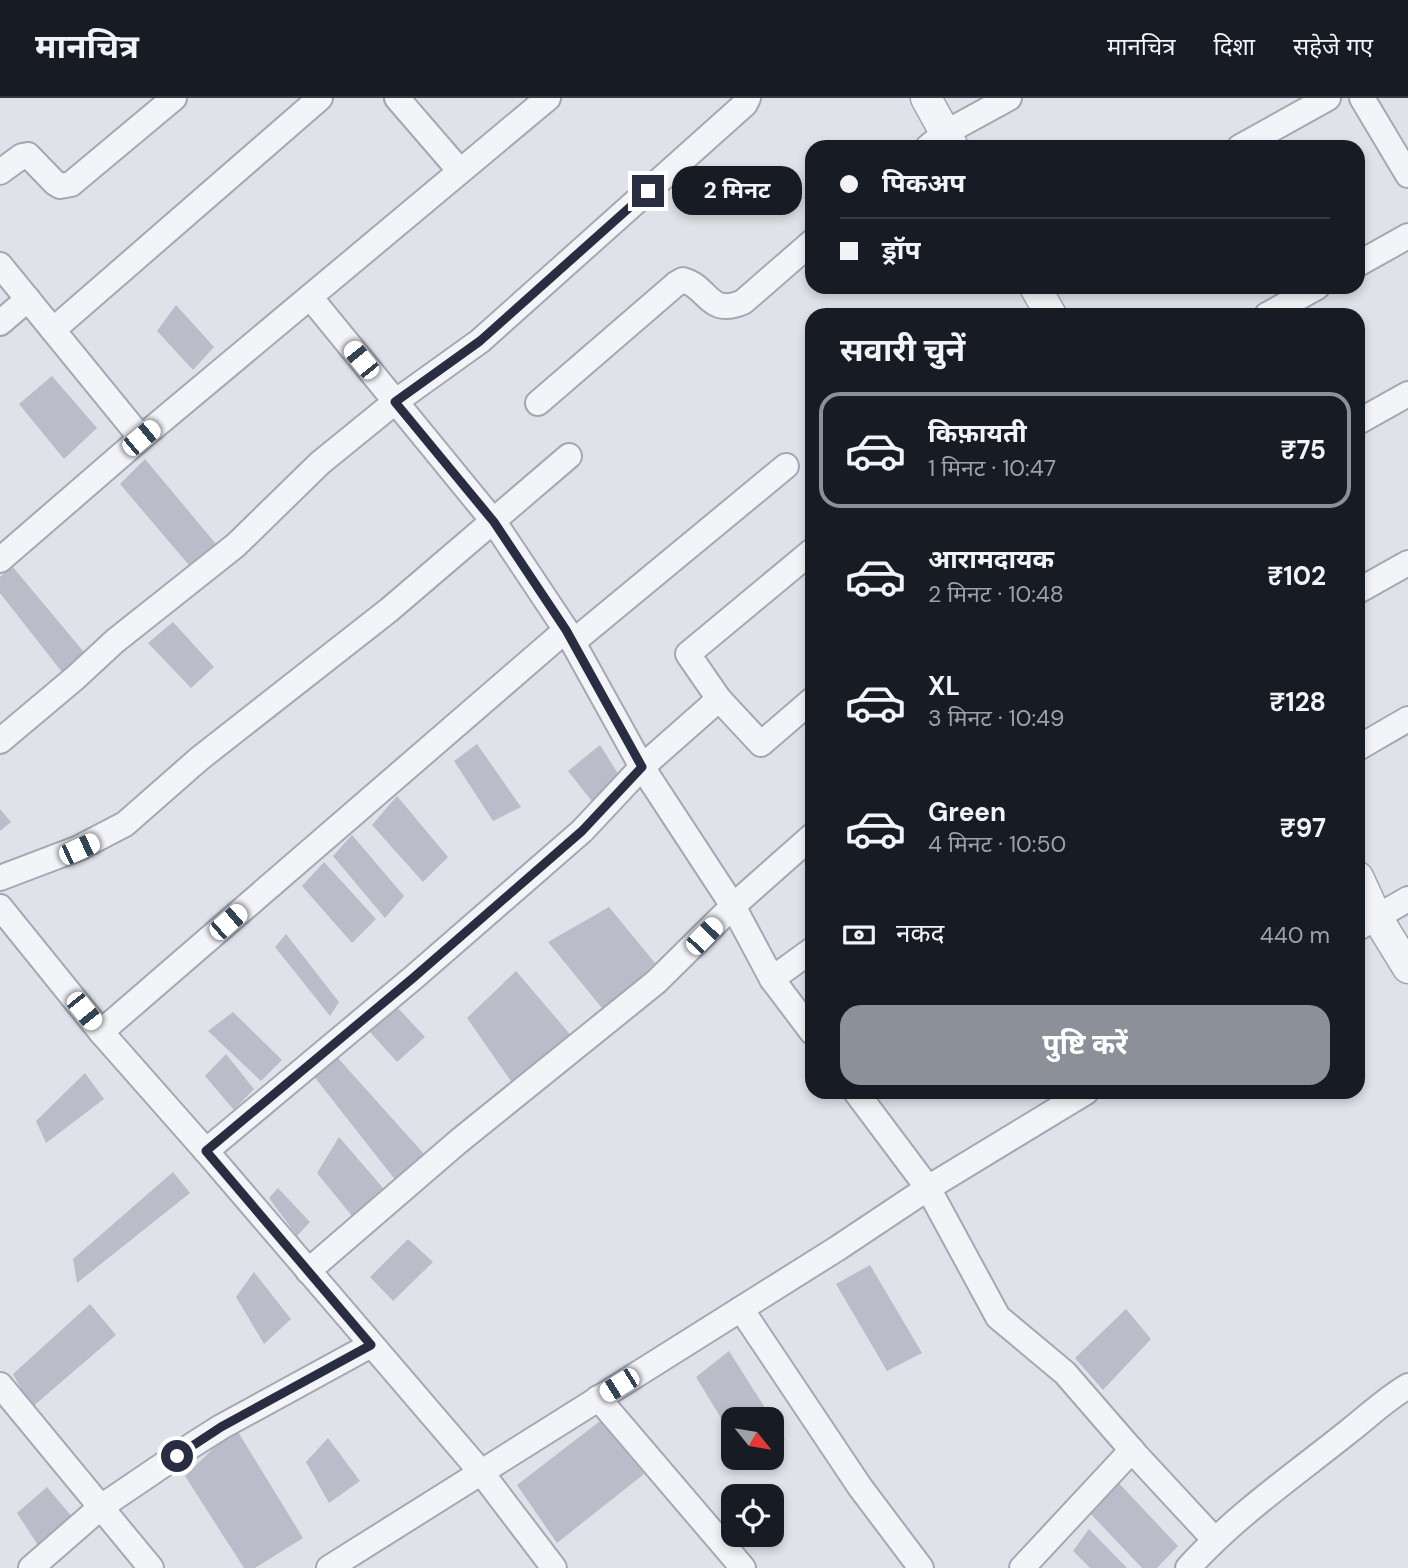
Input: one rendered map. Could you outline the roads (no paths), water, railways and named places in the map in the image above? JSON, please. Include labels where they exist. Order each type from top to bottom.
[{"type":"street","points":[[0,172],[27,155],[55,183],[60,186],[71,184],[174,98]]},
{"type":"street","points":[[53,330],[320,98]]},
{"type":"street","points":[[397,98],[460,172]]},
{"type":"street","points":[[0,560],[141,438],[548,98]]},
{"type":"street","points":[[0,741],[116,641],[236,545],[304,477],[395,402],[480,341],[745,104],[748,98]]},
{"type":"street","points":[[926,98],[941,140]]},
{"type":"street","points":[[945,140],[1009,98]]},
{"type":"street","points":[[1253,140],[1328,98]]},
{"type":"street","points":[[1362,98],[1408,174]]},
{"type":"street","points":[[1365,260],[1408,236]]},
{"type":"street","points":[[538,403],[676,284],[683,280],[689,282],[714,303],[732,307],[743,302],[805,248]]},
{"type":"street","points":[[0,265],[141,438]]},
{"type":"street","points":[[1279,308],[1304,294]]},
{"type":"street","points":[[310,297],[494,522],[569,636],[642,767],[733,906],[772,978],[805,1023]]},
{"type":"street","points":[[0,323],[28,299]]},
{"type":"street","points":[[1365,418],[1408,394]]},
{"type":"street","points":[[0,878],[79,849],[125,824],[199,759],[389,610],[569,456]]},
{"type":"street","points":[[101,1032],[569,636],[786,466]]},
{"type":"street","points":[[805,557],[688,654],[719,699],[761,744],[805,705]]},
{"type":"street","points":[[1365,587],[1408,563]]},
{"type":"street","points":[[206,1151],[413,978],[582,831],[642,767],[719,699]]},
{"type":"street","points":[[1365,744],[1408,719]]},
{"type":"street","points":[[308,1270],[459,1141],[656,982],[733,906],[805,842]]},
{"type":"street","points":[[1408,899],[1367,922],[1408,968]]},
{"type":"street","points":[[0,907],[101,1032],[481,1472],[554,1568]]},
{"type":"street","points":[[772,978],[805,955]]},
{"type":"street","points":[[861,1099],[928,1188],[998,1317],[1065,1373],[1213,1539]]},
{"type":"street","points":[[329,1568],[928,1188],[1074,1099]]},
{"type":"street","points":[[741,1308],[860,1487],[921,1568]]},
{"type":"street","points":[[31,1568],[101,1507],[221,1427],[371,1345]]},
{"type":"street","points":[[0,1385],[151,1568]]},
{"type":"street","points":[[1188,1568],[1213,1539],[1384,1400],[1408,1386]]},
{"type":"street","points":[[598,1398],[743,1568]]},
{"type":"street","points":[[1021,1568],[1132,1450]]}]
